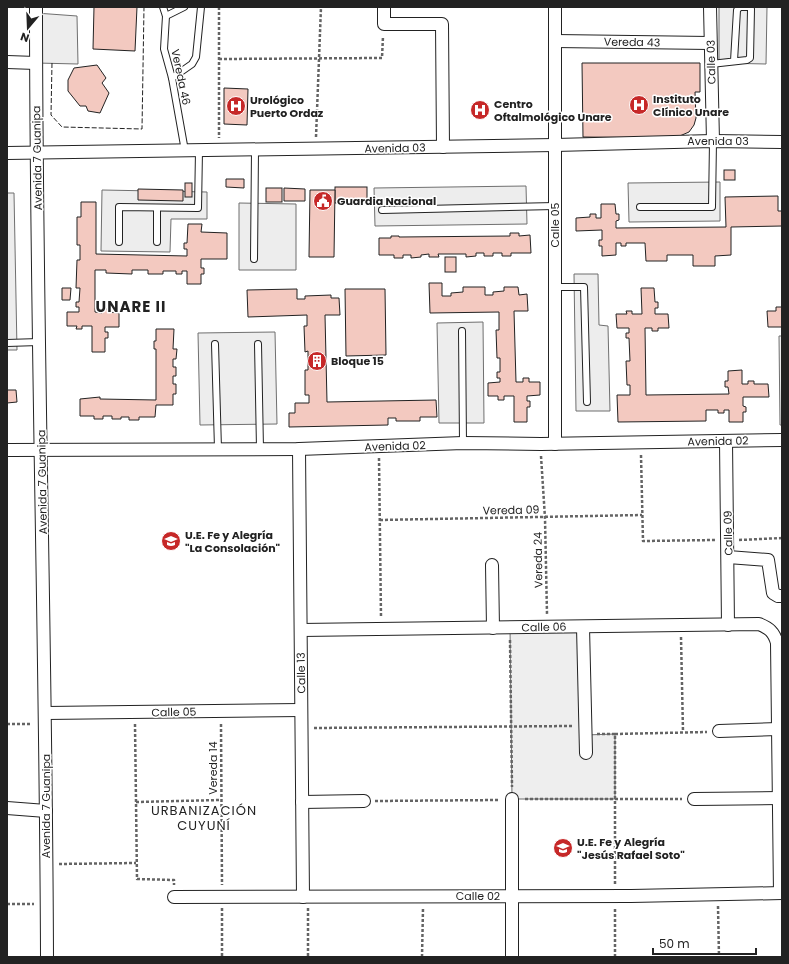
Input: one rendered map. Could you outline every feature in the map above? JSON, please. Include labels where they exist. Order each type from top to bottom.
[{"type":"street","name":"Avenida 7 Guanipa","points":[[36,7],[39,342],[46,719],[47,957]]},
{"type":"street","points":[[384,7],[384,24],[442,24],[443,147]]},
{"type":"street","name":"Calle 05","points":[[555,7],[555,444]]},
{"type":"street","name":"Calle 03","points":[[710,7],[713,141]]},
{"type":"street","name":"Vereda 43","points":[[555,41],[710,43]]},
{"type":"street","points":[[7,62],[36,63]]},
{"type":"street","name":"Avenida 03","points":[[7,154],[713,141],[782,142]]},
{"type":"street","name":"Avenida 02","points":[[7,450],[299,449],[463,443],[555,444],[782,440]]},
{"type":"street","name":"Calle 09","points":[[726,441],[728,625]]},
{"type":"street","name":"Calle 13","points":[[299,449],[303,897]]},
{"type":"street","points":[[728,557],[765,558],[769,561],[773,593],[778,596],[782,596]]},
{"type":"street","points":[[492,566],[493,628]]},
{"type":"street","name":"Calle 06","points":[[301,630],[759,624],[768,628],[774,634],[777,643],[780,677]]},
{"type":"street","points":[[583,627],[586,753]]},
{"type":"street","points":[[780,677],[778,729],[780,765],[779,798],[781,893]]},
{"type":"street","name":"Calle 05","points":[[46,719],[135,712],[301,710]]},
{"type":"street","points":[[719,731],[778,729]]},
{"type":"street","points":[[694,799],[779,798]]},
{"type":"street","points":[[512,799],[512,957]]},
{"type":"street","points":[[302,802],[364,801]]},
{"type":"street","points":[[7,808],[46,811]]},
{"type":"street","name":"Calle 02","points":[[174,897],[615,896],[781,893]]},
{"type":"lane","name":"Vereda 46","points":[[163,7],[166,16],[164,49],[172,78],[185,151]]},
{"type":"lane","points":[[166,16],[184,7]]},
{"type":"lane","points":[[172,78],[192,64],[196,57],[201,7]]},
{"type":"lane","points":[[711,64],[747,60],[751,56],[750,7],[740,7],[737,10],[734,61]]},
{"type":"lane","points":[[640,207],[712,207],[713,141]]},
{"type":"lane","points":[[254,259],[255,150]]},
{"type":"lane","points":[[119,242],[119,207],[198,208],[199,151]]},
{"type":"lane","points":[[382,210],[555,206]]},
{"type":"lane","points":[[157,208],[157,242]]},
{"type":"lane","points":[[556,287],[584,286],[587,402]]},
{"type":"lane","points":[[462,331],[463,443]]},
{"type":"lane","points":[[7,342],[39,342]]},
{"type":"lane","points":[[215,344],[218,449]]},
{"type":"lane","points":[[258,344],[260,449]]},
{"type":"path","points":[[219,7],[219,150]]},
{"type":"path","points":[[316,149],[321,7]]},
{"type":"path","points":[[219,59],[382,58],[384,24]]},
{"type":"path","points":[[640,443],[643,541],[782,538]]},
{"type":"path","name":"Vereda 24","points":[[541,444],[546,518],[547,627]]},
{"type":"path","points":[[379,447],[382,629]]},
{"type":"path","name":"Vereda 09","points":[[380,520],[642,515]]},
{"type":"path","points":[[681,625],[683,732]]},
{"type":"path","points":[[510,627],[512,799]]},
{"type":"path","name":"Vereda 14","points":[[220,711],[222,957]]},
{"type":"path","points":[[135,712],[137,879],[174,880],[174,897]]},
{"type":"path","points":[[7,724],[46,719]]},
{"type":"path","points":[[302,728],[511,727],[585,730],[615,734],[719,731]]},
{"type":"path","points":[[615,734],[615,957]]},
{"type":"path","points":[[364,801],[694,799]]},
{"type":"path","points":[[136,802],[221,800]]},
{"type":"path","points":[[46,864],[136,863]]},
{"type":"path","points":[[718,894],[719,957]]},
{"type":"path","points":[[422,957],[423,896]]},
{"type":"path","points":[[303,897],[309,910],[308,957]]},
{"type":"path","points":[[7,904],[47,903]]},
{"type":"shaded area","points":[[719,7],[767,7],[766,64],[719,63]]},
{"type":"shaded area","points":[[36,13],[77,16],[78,64],[36,63]]},
{"type":"shaded area","points":[[720,182],[720,221],[629,222],[628,183]]},
{"type":"shaded area","points":[[526,186],[527,224],[375,226],[374,188]]},
{"type":"shaded area","points":[[102,190],[207,192],[207,219],[171,219],[170,252],[101,251]]},
{"type":"shaded area","points":[[7,193],[14,193],[17,350],[7,350]]},
{"type":"shaded area","points":[[239,203],[296,204],[296,270],[239,270]]},
{"type":"shaded area","points":[[574,274],[598,274],[599,325],[608,326],[610,411],[576,411]]},
{"type":"shaded area","points":[[483,322],[484,423],[439,423],[437,323]]},
{"type":"shaded area","points":[[275,332],[277,424],[200,425],[198,333]]},
{"type":"shaded area","points":[[779,336],[782,336],[782,425],[780,425]]},
{"type":"shaded area","points":[[510,627],[583,627],[585,735],[615,734],[615,799],[512,799]]},
{"type":"building","points":[[94,7],[137,7],[135,51],[93,49]]},
{"type":"building","name":"Instituto Clínico Unare","points":[[582,63],[700,63],[700,92],[695,92],[696,118],[694,125],[689,132],[675,138],[583,137]]},
{"type":"building","points":[[97,65],[106,78],[102,83],[109,93],[100,113],[88,111],[86,106],[80,106],[68,91],[68,80],[74,68]]},
{"type":"building","name":"Urológico Puerto Ordaz","points":[[224,88],[248,89],[247,125],[224,124]]},
{"type":"building","points":[[724,170],[735,170],[735,180],[724,180]]},
{"type":"building","points":[[226,179],[244,179],[244,188],[226,187]]},
{"type":"building","points":[[185,183],[192,183],[192,197],[185,197]]},
{"type":"building","points":[[335,187],[367,187],[367,203],[335,203]]},
{"type":"building","points":[[266,188],[282,188],[282,202],[266,202]]},
{"type":"building","points":[[284,188],[305,189],[305,201],[284,201]]},
{"type":"building","points":[[138,189],[183,190],[183,201],[138,200]]},
{"type":"building","points":[[310,190],[335,190],[334,257],[309,257]]},
{"type":"building","points":[[778,196],[778,211],[782,211],[782,226],[731,227],[731,255],[715,256],[715,266],[693,266],[693,255],[667,255],[667,261],[646,261],[645,243],[626,243],[626,246],[621,246],[621,243],[616,243],[616,255],[602,256],[602,246],[599,246],[599,240],[602,240],[602,230],[576,231],[576,218],[590,217],[590,214],[596,214],[596,218],[601,218],[601,204],[615,204],[616,214],[619,214],[619,220],[616,221],[616,228],[726,227],[725,197]]},
{"type":"building","points":[[81,202],[96,202],[96,254],[187,256],[187,249],[184,249],[184,243],[187,243],[188,224],[202,224],[201,232],[227,233],[227,259],[201,259],[201,268],[204,268],[204,274],[201,274],[201,284],[187,284],[187,271],[182,271],[182,274],[176,274],[176,271],[163,271],[163,274],[148,274],[148,270],[132,270],[132,274],[106,273],[106,270],[95,270],[95,312],[102,313],[102,309],[108,309],[108,312],[119,313],[119,327],[105,327],[105,332],[108,332],[108,338],[105,338],[105,352],[92,352],[92,326],[82,326],[82,329],[76,329],[77,326],[67,326],[67,312],[79,312],[79,307],[76,307],[76,302],[79,302],[80,288],[76,288],[77,260],[80,260],[80,245],[77,245],[77,217],[81,217]]},
{"type":"building","points":[[510,233],[519,233],[519,236],[530,235],[531,253],[511,253],[511,256],[502,256],[502,253],[493,253],[493,256],[484,256],[484,253],[476,253],[476,256],[466,257],[466,254],[438,254],[439,257],[429,257],[429,254],[411,258],[411,255],[403,255],[403,258],[394,258],[394,255],[379,255],[379,238],[391,238],[391,236],[510,236]]},
{"type":"building","points":[[445,257],[456,257],[456,272],[445,272]]},
{"type":"building","points":[[429,283],[442,283],[442,296],[451,296],[451,293],[463,292],[463,287],[485,287],[485,295],[493,295],[493,292],[504,291],[504,287],[518,287],[519,295],[527,294],[528,311],[514,311],[516,382],[523,382],[523,378],[529,378],[529,382],[540,382],[540,395],[527,396],[527,401],[530,401],[530,407],[527,407],[527,422],[514,422],[514,396],[504,396],[504,400],[498,400],[498,396],[488,396],[488,383],[500,382],[500,378],[497,378],[497,372],[500,372],[500,358],[497,358],[496,330],[499,330],[499,312],[430,313]]},
{"type":"building","points":[[62,288],[71,288],[70,300],[62,300]]},
{"type":"building","points":[[641,288],[654,288],[655,302],[658,302],[658,308],[655,308],[655,314],[668,314],[669,328],[658,328],[658,331],[652,331],[652,328],[645,328],[646,395],[729,394],[728,387],[725,387],[725,381],[728,381],[728,371],[742,370],[742,384],[748,384],[748,381],[754,381],[754,384],[768,384],[769,397],[743,397],[743,406],[746,407],[746,412],[743,412],[743,422],[729,422],[729,410],[724,410],[724,413],[718,413],[718,410],[706,410],[706,421],[618,422],[617,395],[630,395],[630,385],[627,385],[626,361],[630,361],[629,338],[626,338],[626,333],[629,333],[629,328],[617,328],[616,314],[627,314],[626,311],[632,311],[632,314],[642,314]]},
{"type":"building","name":"Bloque 15","points":[[297,289],[297,299],[305,299],[305,296],[331,295],[331,298],[339,298],[340,315],[325,315],[327,402],[436,400],[437,417],[420,417],[420,421],[396,421],[396,418],[388,418],[388,425],[289,427],[289,413],[295,413],[295,403],[309,403],[309,395],[305,395],[305,370],[308,370],[308,351],[305,352],[304,326],[307,326],[307,315],[248,317],[247,290]]},
{"type":"building","points":[[345,289],[385,289],[386,355],[346,356]]},
{"type":"building","points":[[776,307],[782,307],[782,327],[768,327],[767,311],[776,311]]},
{"type":"building","points":[[156,329],[174,329],[173,349],[177,349],[176,359],[173,359],[173,367],[176,367],[176,376],[173,376],[173,384],[176,384],[176,394],[173,394],[173,405],[156,405],[155,417],[139,417],[139,420],[129,420],[129,417],[112,419],[112,416],[103,416],[103,419],[94,419],[94,416],[80,416],[80,399],[100,397],[100,399],[156,400],[156,349],[154,349],[154,341],[156,341]]},
{"type":"building","points":[[7,390],[16,390],[17,402],[7,403]]},
{"type":"fence","points":[[52,63],[51,115],[62,127],[142,129],[144,7]]},
{"type":"place","name":"Instituto Clínico Unare","points":[[639,105]]},
{"type":"place","name":"Urológico Puerto Ordaz","points":[[236,106]]},
{"type":"place","name":"Centro Oftalmológico Unare","points":[[480,110]]},
{"type":"place","name":"Guardia Nacional","points":[[323,201]]},
{"type":"place","name":"Bloque 15","points":[[317,361]]},
{"type":"place","name":"U.E. Fe y Alegría \"La Consolación\"","points":[[171,541]]},
{"type":"place","name":"U.E. Fe y Alegría \"Jesús Rafael Soto\"","points":[[563,848]]},
{"type":"district","name":"UNARE II","points":[[131,307]]},
{"type":"district","name":"URBANIZACIÓN CUYUNÍ","points":[[204,818]]}]
